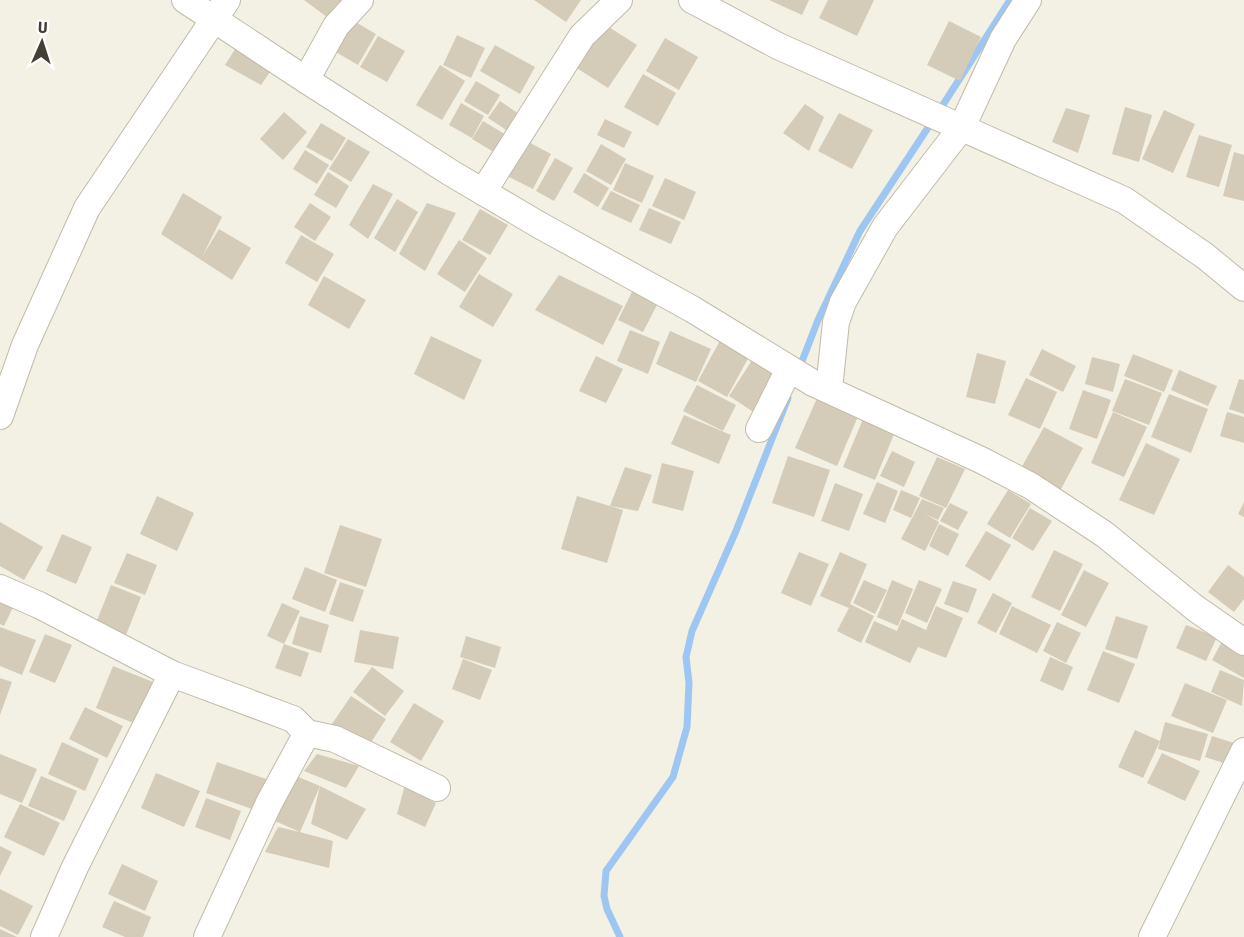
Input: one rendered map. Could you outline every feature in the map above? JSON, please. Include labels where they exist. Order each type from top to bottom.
[{"type":"street","points":[[185,0],[220,9],[306,80],[483,192],[692,309],[806,378],[1031,486],[1104,534],[1195,608],[1244,642]]},
{"type":"street","points":[[306,80],[336,26],[360,0]]},
{"type":"street","points":[[483,192],[582,36],[619,0]]},
{"type":"street","points":[[692,0],[778,46],[1124,200],[1205,256],[1244,288]]},
{"type":"street","points":[[759,429],[806,378],[836,322],[843,302],[942,119],[1003,39],[1028,0]]},
{"type":"street","points":[[0,416],[25,345],[87,208],[220,9]]},
{"type":"street","points":[[0,588],[39,605],[172,674],[293,719],[307,733],[335,739],[436,788]]},
{"type":"street","points":[[44,937],[80,857],[172,674]]},
{"type":"street","points":[[207,937],[269,803],[307,733]]},
{"type":"street","points":[[1152,937],[1244,751]]},
{"type":"building","points":[[304,0],[346,0],[331,20]]},
{"type":"building","points":[[534,0],[581,0],[566,22]]},
{"type":"building","points":[[769,0],[809,0],[802,15]]},
{"type":"building","points":[[828,0],[874,0],[857,36],[819,18]]},
{"type":"building","points":[[352,20],[376,34],[358,65],[334,51]]},
{"type":"building","points":[[949,21],[981,37],[960,81],[927,65]]},
{"type":"building","points":[[601,22],[637,45],[608,88],[572,65]]},
{"type":"building","points":[[457,35],[485,48],[471,78],[443,65]]},
{"type":"building","points":[[378,36],[405,51],[387,82],[360,67]]},
{"type":"building","points":[[665,38],[698,57],[679,90],[646,71]]},
{"type":"building","points":[[239,43],[274,66],[261,85],[225,65]]},
{"type":"building","points":[[495,45],[535,67],[520,94],[480,71]]},
{"type":"building","points":[[440,65],[465,81],[442,120],[416,105]]},
{"type":"building","points":[[643,74],[676,93],[658,126],[624,107]]},
{"type":"building","points":[[476,81],[500,95],[488,115],[464,101]]},
{"type":"building","points":[[500,101],[525,118],[514,135],[488,118]]},
{"type":"building","points":[[461,103],[484,116],[472,138],[449,125]]},
{"type":"building","points":[[805,104],[824,117],[809,151],[783,133]]},
{"type":"building","points":[[1125,107],[1152,115],[1139,162],[1112,154]]},
{"type":"building","points":[[1066,108],[1090,115],[1078,153],[1052,142]]},
{"type":"building","points":[[1164,110],[1195,124],[1173,173],[1142,159]]},
{"type":"building","points":[[284,112],[307,132],[283,160],[260,139]]},
{"type":"building","points":[[839,113],[873,130],[852,169],[818,151]]},
{"type":"building","points":[[605,119],[632,132],[624,148],[597,135]]},
{"type":"building","points":[[483,121],[513,139],[502,157],[472,139]]},
{"type":"building","points":[[321,123],[346,138],[332,161],[306,147]]},
{"type":"building","points":[[1199,135],[1232,145],[1219,187],[1186,177]]},
{"type":"building","points":[[521,138],[551,154],[533,189],[503,174]]},
{"type":"building","points":[[348,139],[370,152],[351,182],[329,169]]},
{"type":"building","points":[[601,144],[626,159],[611,185],[586,171]]},
{"type":"building","points":[[305,150],[329,165],[317,184],[293,169]]},
{"type":"building","points":[[1234,152],[1244,155],[1244,201],[1223,196]]},
{"type":"building","points":[[555,158],[573,168],[554,201],[536,191]]},
{"type":"building","points":[[625,163],[654,176],[642,203],[613,190]]},
{"type":"building","points":[[328,172],[349,186],[336,208],[314,195]]},
{"type":"building","points":[[584,173],[609,188],[598,207],[573,192]]},
{"type":"building","points":[[665,178],[696,192],[684,220],[652,206]]},
{"type":"building","points":[[373,184],[393,194],[368,239],[349,225]]},
{"type":"building","points":[[611,191],[640,205],[631,223],[601,209]]},
{"type":"building","points":[[183,193],[222,217],[202,257],[219,229],[251,248],[232,280],[161,234]]},
{"type":"building","points":[[397,199],[418,212],[395,252],[374,238]]},
{"type":"building","points":[[310,203],[331,217],[315,241],[294,227]]},
{"type":"building","points":[[427,203],[456,213],[425,271],[399,254]]},
{"type":"building","points":[[649,208],[681,222],[671,244],[639,230]]},
{"type":"building","points":[[480,209],[508,225],[490,255],[462,240]]},
{"type":"building","points":[[301,235],[334,254],[317,282],[285,263]]},
{"type":"building","points":[[459,240],[487,258],[465,292],[437,274]]},
{"type":"building","points":[[479,274],[513,294],[493,327],[459,307]]},
{"type":"building","points":[[559,275],[623,306],[603,345],[535,310]]},
{"type":"building","points":[[324,276],[366,300],[349,329],[308,305]]},
{"type":"building","points":[[636,284],[661,297],[643,332],[618,320]]},
{"type":"building","points":[[630,330],[660,342],[648,374],[617,361]]},
{"type":"building","points":[[670,331],[711,349],[696,382],[656,364]]},
{"type":"building","points":[[723,335],[752,351],[727,397],[698,381]]},
{"type":"building","points":[[431,336],[482,360],[464,400],[414,374]]},
{"type":"building","points":[[1042,349],[1076,366],[1063,392],[1029,375]]},
{"type":"building","points":[[977,353],[1006,361],[995,404],[966,397]]},
{"type":"building","points":[[1133,354],[1173,370],[1164,392],[1124,376]]},
{"type":"building","points":[[596,356],[623,369],[606,403],[579,391]]},
{"type":"building","points":[[754,357],[780,373],[755,413],[729,396]]},
{"type":"building","points":[[1092,357],[1120,364],[1113,392],[1085,384]]},
{"type":"building","points":[[1179,370],[1217,386],[1208,406],[1171,390]]},
{"type":"building","points":[[1026,378],[1057,392],[1040,429],[1008,415]]},
{"type":"building","points":[[1125,379],[1162,393],[1149,425],[1112,411]]},
{"type":"building","points":[[1239,379],[1244,380],[1244,414],[1229,409]]},
{"type":"building","points":[[697,385],[736,405],[723,431],[683,411]]},
{"type":"building","points":[[1083,390],[1111,400],[1097,439],[1069,429]]},
{"type":"building","points":[[1169,394],[1208,409],[1191,453],[1151,437]]},
{"type":"building","points":[[818,396],[859,414],[837,466],[795,448]]},
{"type":"building","points":[[1113,412],[1147,427],[1124,477],[1091,463]]},
{"type":"building","points":[[1227,412],[1244,417],[1244,443],[1220,436]]},
{"type":"building","points":[[684,415],[731,435],[719,464],[671,444]]},
{"type":"building","points":[[863,419],[895,432],[875,480],[843,467]]},
{"type":"building","points":[[1044,427],[1083,448],[1060,491],[1020,470]]},
{"type":"building","points":[[1146,443],[1180,459],[1154,515],[1119,500]]},
{"type":"building","points":[[892,451],[915,462],[904,487],[880,476]]},
{"type":"building","points":[[788,456],[830,470],[814,517],[772,503]]},
{"type":"building","points":[[937,457],[965,469],[946,508],[919,496]]},
{"type":"building","points":[[662,463],[694,471],[683,511],[652,503]]},
{"type":"building","points":[[625,467],[652,475],[638,511],[610,506]]},
{"type":"building","points":[[877,482],[898,491],[885,523],[863,514]]},
{"type":"building","points":[[835,483],[863,494],[849,531],[821,521]]},
{"type":"building","points":[[901,490],[920,498],[911,518],[893,510]]},
{"type":"building","points":[[1008,490],[1031,504],[1010,538],[987,524]]},
{"type":"building","points":[[157,496],[194,513],[177,551],[140,534]]},
{"type":"building","points":[[577,496],[623,510],[607,563],[561,549]]},
{"type":"building","points":[[922,499],[944,508],[938,520],[925,514],[939,522],[925,551],[901,539]]},
{"type":"building","points":[[1244,502],[1244,517],[1238,514]]},
{"type":"building","points":[[950,503],[968,512],[958,530],[940,521]]},
{"type":"building","points":[[1030,508],[1052,521],[1033,551],[1012,538]]},
{"type":"building","points":[[0,522],[43,547],[24,580],[0,566]]},
{"type":"building","points":[[939,524],[959,534],[948,556],[929,546]]},
{"type":"building","points":[[340,525],[382,539],[366,587],[324,573]]},
{"type":"building","points":[[986,531],[1011,545],[990,581],[965,566]]},
{"type":"building","points":[[62,534],[92,547],[76,584],[46,571]]},
{"type":"building","points":[[1054,550],[1083,564],[1060,611],[1031,597]]},
{"type":"building","points":[[799,552],[829,564],[811,606],[781,593]]},
{"type":"building","points":[[840,552],[867,564],[850,604],[874,616],[861,643],[837,631],[849,608],[820,596]]},
{"type":"building","points":[[127,553],[157,565],[145,595],[114,583]]},
{"type":"building","points":[[1228,565],[1244,577],[1244,599],[1234,612],[1208,592]]},
{"type":"building","points":[[305,567],[337,580],[325,612],[292,599]]},
{"type":"building","points":[[1084,570],[1109,583],[1086,627],[1061,615]]},
{"type":"building","points":[[864,580],[887,590],[875,614],[853,603]]},
{"type":"building","points":[[892,580],[913,589],[898,626],[877,617]]},
{"type":"building","points":[[919,580],[942,589],[927,623],[905,613]]},
{"type":"building","points":[[953,581],[977,589],[968,613],[944,604]]},
{"type":"building","points":[[340,582],[364,590],[353,622],[329,614]]},
{"type":"building","points":[[111,585],[141,597],[126,635],[96,623]]},
{"type":"building","points":[[0,589],[18,597],[4,626],[0,624]]},
{"type":"building","points":[[993,593],[1012,603],[996,633],[977,623]]},
{"type":"building","points":[[282,603],[300,611],[284,644],[267,636]]},
{"type":"building","points":[[936,606],[963,618],[946,658],[918,647],[910,663],[865,642],[874,621],[897,631],[902,619],[926,630]]},
{"type":"building","points":[[1012,606],[1051,625],[1037,653],[999,634]]},
{"type":"building","points":[[300,616],[329,625],[321,653],[292,644]]},
{"type":"building","points":[[1116,616],[1148,626],[1137,659],[1105,649]]},
{"type":"building","points":[[1057,622],[1081,633],[1066,663],[1043,651]]},
{"type":"building","points":[[1186,625],[1217,637],[1206,661],[1176,648]]},
{"type":"building","points":[[0,627],[36,640],[22,675],[0,666]]},
{"type":"building","points":[[360,630],[399,637],[393,669],[354,662]]},
{"type":"building","points":[[45,634],[72,645],[55,683],[29,672]]},
{"type":"building","points":[[1226,634],[1244,644],[1244,678],[1212,660]]},
{"type":"building","points":[[466,636],[501,647],[495,668],[460,657]]},
{"type":"building","points":[[284,644],[309,653],[301,677],[275,668]]},
{"type":"building","points":[[1103,651],[1135,664],[1119,703],[1087,690]]},
{"type":"building","points":[[1050,657],[1073,667],[1063,691],[1040,681]]},
{"type":"building","points":[[463,659],[492,670],[480,700],[452,689]]},
{"type":"building","points":[[113,666],[153,682],[136,724],[96,708]]},
{"type":"building","points":[[372,667],[404,691],[385,716],[353,692]]},
{"type":"building","points":[[1220,670],[1244,680],[1242,706],[1211,692]]},
{"type":"building","points":[[0,678],[12,682],[0,715]]},
{"type":"building","points":[[1185,683],[1227,700],[1213,733],[1171,716]]},
{"type":"building","points":[[351,696],[386,719],[368,747],[332,724]]},
{"type":"building","points":[[414,703],[444,721],[421,761],[390,742]]},
{"type":"building","points":[[85,707],[123,726],[107,758],[69,739]]},
{"type":"building","points":[[1165,722],[1208,734],[1200,761],[1158,749]]},
{"type":"building","points":[[1135,730],[1160,741],[1143,778],[1118,767]]},
{"type":"building","points":[[1212,736],[1240,745],[1233,766],[1205,757]]},
{"type":"building","points":[[62,742],[99,759],[85,791],[48,774]]},
{"type":"building","points":[[1162,753],[1200,771],[1185,801],[1147,783]]},
{"type":"building","points":[[0,754],[37,769],[22,803],[0,794]]},
{"type":"building","points":[[317,754],[359,766],[346,788],[304,771]]},
{"type":"building","points":[[217,762],[266,779],[255,810],[206,793]]},
{"type":"building","points":[[156,773],[200,791],[184,827],[141,808]]},
{"type":"building","points":[[41,776],[77,791],[64,821],[28,806]]},
{"type":"building","points":[[296,776],[320,786],[300,832],[275,821]]},
{"type":"building","points":[[405,785],[436,803],[425,827],[397,814]]},
{"type":"building","points":[[320,786],[366,809],[347,840],[311,824]]},
{"type":"building","points":[[206,798],[241,811],[230,840],[195,827]]},
{"type":"building","points":[[20,804],[60,823],[44,856],[4,837]]},
{"type":"building","points":[[278,827],[333,841],[329,868],[265,852]]},
{"type":"building","points":[[0,846],[12,852],[0,876]]},
{"type":"building","points":[[122,864],[158,881],[145,911],[108,894]]},
{"type":"building","points":[[0,889],[33,906],[18,935],[0,926]]},
{"type":"building","points":[[114,901],[151,917],[143,937],[125,937],[102,927]]},
{"type":"building","points":[[0,929],[17,937],[0,937]]},
{"type":"waterway","points":[[939,111],[1010,0]]},
{"type":"waterway","points":[[799,369],[818,320],[860,231],[933,120]]},
{"type":"waterway","points":[[620,937],[607,909],[604,896],[606,871],[673,777],[687,727],[689,683],[686,657],[692,631],[736,531],[788,398]]}]
